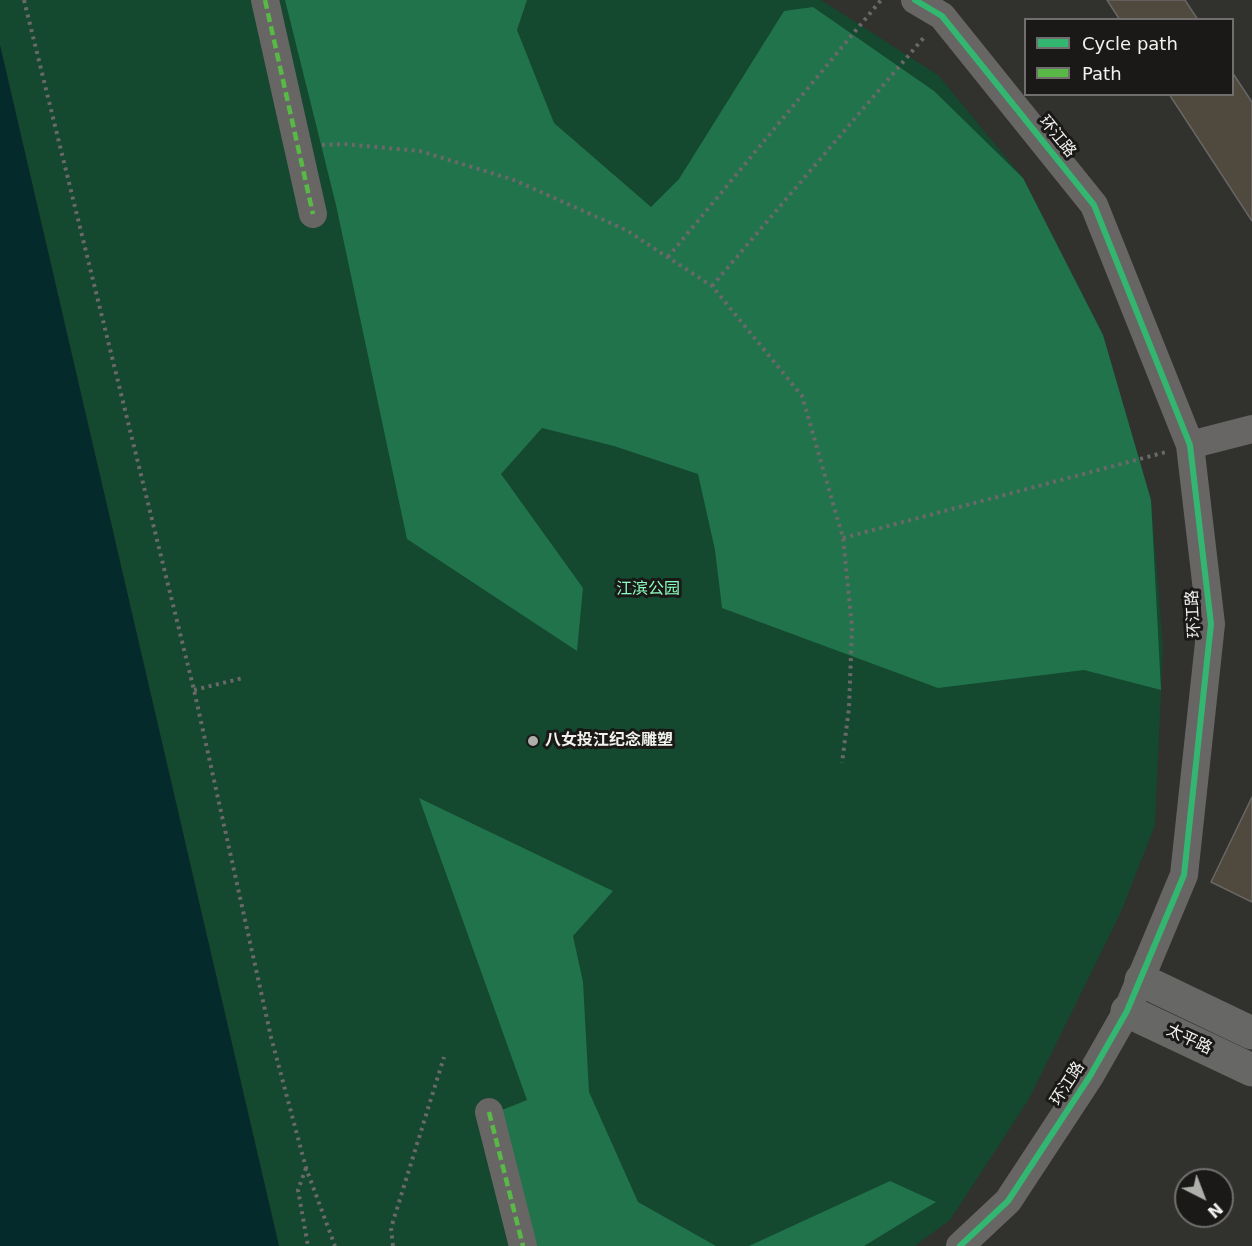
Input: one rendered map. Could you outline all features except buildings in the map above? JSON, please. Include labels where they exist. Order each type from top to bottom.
[{"type":"main road","name":"太平路","points":[[1141,980],[1252,1033]]},
{"type":"main road","name":"太平路","points":[[1127,1011],[1252,1070]]},
{"type":"street","points":[[265,0],[313,214]]},
{"type":"street","name":"环江路","points":[[915,0],[942,16],[1094,205],[1190,445],[1211,624],[1184,875],[1127,1011],[1090,1076],[1008,1201],[960,1246]]},
{"type":"street","points":[[1190,445],[1252,429]]},
{"type":"street","points":[[489,1112],[523,1246]]},
{"type":"path","points":[[24,0],[194,690],[271,1037],[306,1168],[335,1246]]},
{"type":"path","points":[[668,257],[881,0]]},
{"type":"path","points":[[712,286],[942,16]]},
{"type":"path","points":[[298,147],[344,144],[420,151],[514,180],[626,230],[712,286],[802,396],[843,538],[852,627],[849,708],[842,763]]},
{"type":"path","points":[[843,538],[1190,445]]},
{"type":"path","points":[[194,690],[243,678]]},
{"type":"path","points":[[393,1246],[391,1228],[444,1056]]},
{"type":"path","points":[[306,1168],[298,1190],[309,1246]]},
{"type":"green space","name":"江滨公园","points":[[0,0],[821,0],[938,75],[1023,178],[1103,335],[1151,500],[1163,647],[1155,825],[1121,912],[1029,1099],[950,1220],[915,1246],[279,1246],[0,45]]},
{"type":"green space","points":[[285,0],[527,0],[517,30],[554,123],[651,207],[679,179],[784,11],[813,7],[934,91],[1023,178],[1103,335],[1151,500],[1161,690],[1084,670],[938,688],[722,608],[715,550],[698,474],[614,446],[542,428],[501,474],[583,588],[577,651],[407,539],[336,205]]},
{"type":"green space","points":[[419,798],[613,891],[573,936],[583,982],[589,1092],[638,1202],[716,1246],[531,1246],[492,1114],[527,1100]]},
{"type":"green space","points":[[890,1181],[936,1202],[864,1246],[749,1246]]},
{"type":"water","points":[[0,45],[279,1246],[0,1246]]},
{"type":"marked path","points":[[265,0],[313,214]]},
{"type":"marked path","points":[[489,1112],[523,1246]]},
{"type":"cycle path","points":[[915,0],[942,16],[1094,205],[1190,445],[1211,624],[1184,875],[1127,1011],[1090,1076],[1008,1201],[960,1246]]},
{"type":"place","name":"八女投江纪念雕塑","points":[[533,741]]}]
